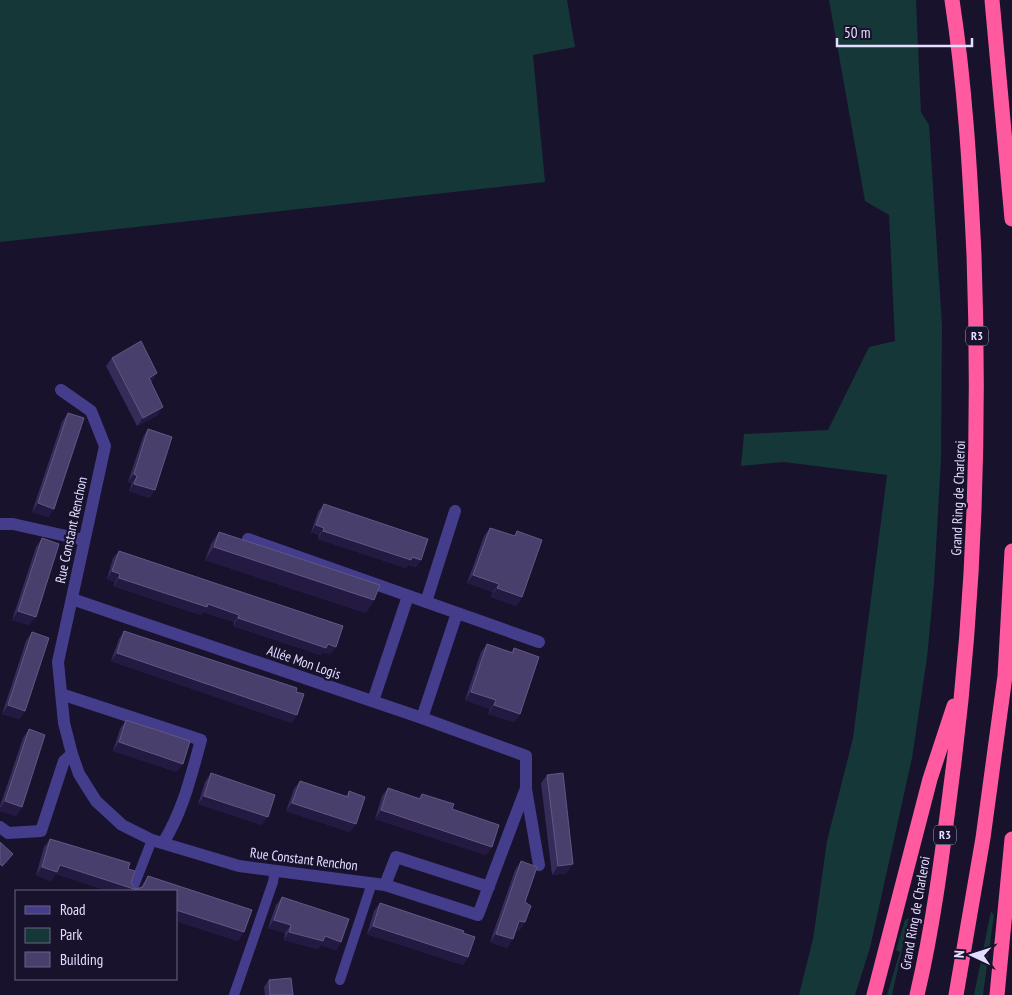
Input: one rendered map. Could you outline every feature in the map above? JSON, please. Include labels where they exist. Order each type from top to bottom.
[{"type":"highway","name":"Grand Ring de Charleroi","points":[[917,995],[945,835],[965,673],[975,515],[978,355],[971,191],[957,31],[952,0]]},
{"type":"highway","points":[[992,0],[1012,219]]},
{"type":"highway","points":[[956,995],[983,838],[1005,676],[1012,551]]},
{"type":"highway","points":[[874,995],[930,779],[965,673]]},
{"type":"highway","points":[[1005,676],[1012,696]]},
{"type":"highway","points":[[997,995],[1012,840]]},
{"type":"street","name":"Rue Constant Renchon","points":[[61,390],[91,411],[105,446],[58,662],[64,723],[72,754],[80,774],[96,801],[122,825],[158,842],[239,866],[385,884],[478,915],[526,788],[526,756]]},
{"type":"street","points":[[426,602],[455,511]]},
{"type":"street","points":[[0,524],[13,524],[84,540]]},
{"type":"street","points":[[248,539],[539,642]]},
{"type":"street","points":[[373,701],[408,596]]},
{"type":"street","name":"Allée Mon Logis","points":[[72,599],[373,701],[526,756]]},
{"type":"street","points":[[422,718],[457,613]]},
{"type":"street","points":[[61,694],[201,740],[185,798],[175,824],[158,842]]},
{"type":"street","points":[[0,827],[8,833],[41,831],[64,761],[72,754]]},
{"type":"street","points":[[526,788],[539,866]]},
{"type":"street","points":[[385,884],[396,857],[489,887]]},
{"type":"lane","points":[[133,890],[158,842]]},
{"type":"lane","points":[[234,995],[273,882],[275,871]]},
{"type":"lane","points":[[340,980],[372,883]]},
{"type":"green space","points":[[0,0],[567,0],[575,47],[533,55],[545,182],[0,242]]},
{"type":"green space","points":[[829,0],[916,0],[921,112],[929,125],[942,326],[941,459],[934,584],[927,658],[912,758],[870,948],[855,995],[799,995],[813,939],[827,841],[853,738],[887,475],[784,462],[741,466],[744,434],[828,430],[869,347],[895,341],[889,215],[865,201]]},
{"type":"green space","points":[[991,911],[994,915],[983,995],[974,995]]},
{"type":"green space","points":[[909,918],[892,995],[887,995],[900,952],[896,950],[905,920]]},
{"type":"building","points":[[141,341],[157,373],[149,378],[163,407],[143,418],[112,358]]},
{"type":"building","points":[[68,413],[84,418],[54,509],[38,503]]},
{"type":"building","points":[[148,429],[172,437],[155,490],[134,484],[137,476],[134,474]]},
{"type":"building","points":[[324,504],[428,539],[421,560],[412,557],[411,560],[323,531],[324,528],[316,525]]},
{"type":"building","points":[[490,528],[515,536],[517,531],[542,540],[522,597],[497,588],[499,584],[473,575]]},
{"type":"building","points":[[219,532],[380,585],[374,600],[214,547]]},
{"type":"building","points":[[42,538],[59,544],[36,617],[18,611]]},
{"type":"building","points":[[119,551],[343,626],[336,647],[328,644],[326,648],[238,618],[239,615],[208,604],[207,607],[119,578],[120,574],[112,571]]},
{"type":"building","points":[[124,631],[297,688],[296,692],[304,694],[297,715],[117,653]]},
{"type":"building","points":[[32,632],[49,638],[25,711],[8,705]]},
{"type":"building","points":[[487,644],[513,653],[514,648],[539,657],[520,714],[494,705],[496,700],[471,692]]},
{"type":"building","points":[[126,720],[190,741],[183,764],[119,742]]},
{"type":"building","points":[[29,729],[45,735],[22,807],[5,801]]},
{"type":"building","points":[[211,773],[275,795],[268,817],[204,796]]},
{"type":"building","points":[[563,773],[573,864],[558,866],[547,775]]},
{"type":"building","points":[[300,781],[348,797],[349,791],[365,797],[356,824],[292,803]]},
{"type":"building","points":[[388,788],[420,799],[422,794],[454,804],[452,809],[499,825],[492,847],[381,810]]},
{"type":"building","points":[[50,839],[130,863],[128,869],[135,871],[131,883],[136,889],[143,887],[148,876],[252,910],[244,932],[178,911],[178,890],[137,890],[60,865],[57,872],[42,867]]},
{"type":"building","points":[[0,842],[13,854],[2,866],[0,864]]},
{"type":"building","points":[[521,861],[537,867],[525,902],[531,906],[525,922],[519,921],[513,939],[496,934]]},
{"type":"building","points":[[282,897],[349,919],[341,942],[325,936],[323,941],[289,932],[291,925],[274,920]]},
{"type":"building","points":[[380,903],[464,931],[463,933],[475,937],[468,957],[373,926]]},
{"type":"building","points":[[291,978],[293,995],[270,995],[269,980]]}]
